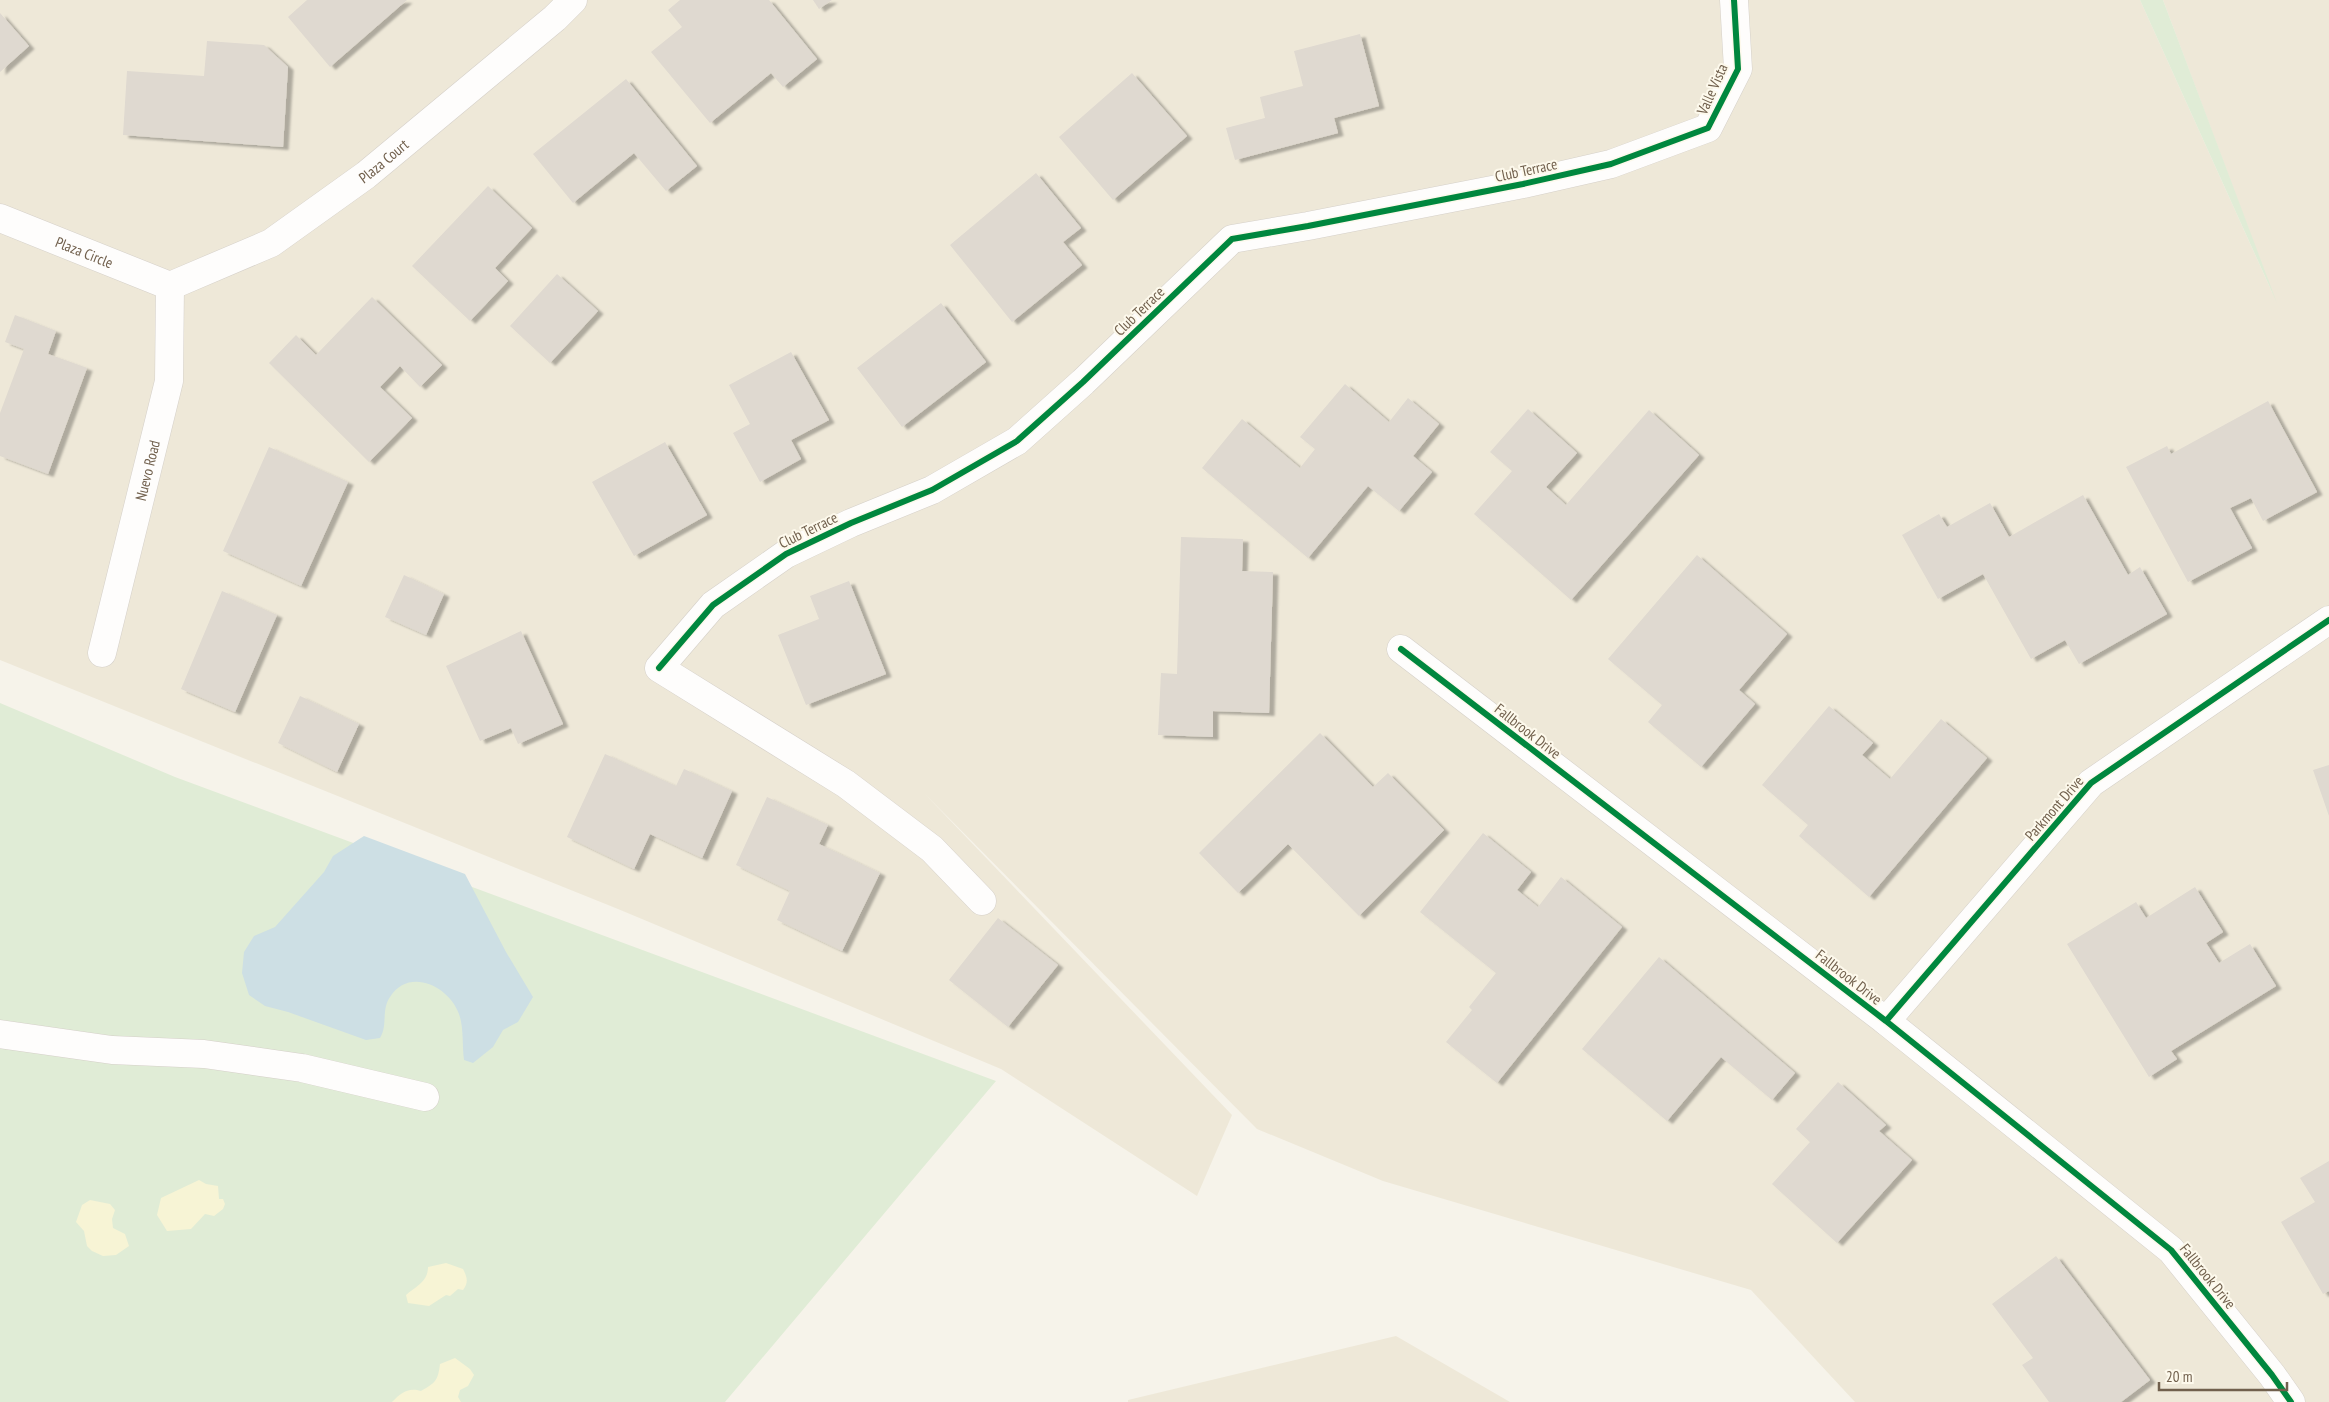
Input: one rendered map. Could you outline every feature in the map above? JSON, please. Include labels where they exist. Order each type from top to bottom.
[{"type":"street","name":"Plaza Court","points":[[170,286],[272,243],[366,175],[555,18],[573,0]]},
{"type":"street","name":"Valle Vista","points":[[1708,128],[1738,69],[1734,0]]},
{"type":"street","name":"Club Terrace","points":[[982,901],[932,849],[846,784],[659,668],[713,605],[786,554],[850,523],[932,490],[1017,441],[1083,382],[1232,239],[1523,184],[1611,164],[1708,128]]},
{"type":"street","name":"Plaza Circle","points":[[0,218],[170,286]]},
{"type":"street","name":"Nuevo Road","points":[[102,653],[169,381],[170,286]]},
{"type":"street","name":"Parkmont Drive","points":[[1886,1021],[2091,783],[2329,620]]},
{"type":"street","name":"Fallbrook Drive","points":[[1401,649],[1886,1021],[2170,1250],[2272,1375],[2291,1402]]},
{"type":"street","points":[[0,1034],[112,1050],[204,1054],[302,1068],[425,1097]]},
{"type":"shaded area","points":[[0,0],[2140,0],[2272,292],[2163,0],[2329,0],[2329,1402],[1855,1402],[1751,1290],[1383,1181],[1257,1129],[924,793],[1232,1115],[1197,1196],[1001,1069],[618,909],[0,660]]},
{"type":"shaded area","points":[[364,836],[465,874],[506,952],[533,997],[518,1022],[503,1030],[493,1047],[473,1063],[464,1060],[462,1025],[454,1004],[438,988],[428,984],[418,982],[407,983],[398,988],[387,1002],[384,1028],[380,1038],[366,1040],[288,1012],[265,1006],[249,995],[242,973],[244,952],[254,936],[275,927],[324,872],[333,856]]},
{"type":"shaded area","points":[[1396,1336],[1510,1402],[1128,1402],[1128,1400]]},
{"type":"green space","points":[[2140,0],[2163,0],[2277,303]]},
{"type":"green space","points":[[0,703],[175,777],[996,1081],[725,1402],[0,1402]]},
{"type":"sand","points":[[199,1180],[206,1184],[218,1186],[219,1199],[223,1199],[225,1204],[223,1209],[214,1216],[205,1214],[191,1229],[167,1231],[157,1215],[161,1198]]},
{"type":"sand","points":[[90,1200],[110,1204],[115,1210],[112,1219],[113,1228],[125,1234],[129,1246],[116,1255],[103,1256],[92,1251],[87,1246],[84,1231],[76,1222],[82,1205]]},
{"type":"sand","points":[[446,1263],[463,1269],[467,1280],[463,1290],[458,1289],[450,1296],[446,1295],[429,1306],[408,1303],[406,1295],[426,1277],[428,1267]]},
{"type":"sand","points":[[455,1358],[470,1369],[474,1375],[468,1386],[460,1390],[458,1397],[461,1402],[392,1402],[405,1392],[412,1390],[421,1391],[430,1386],[437,1378],[440,1364]]},
{"type":"building","points":[[307,0],[407,0],[330,67],[288,17]]},
{"type":"building","points":[[680,0],[769,0],[817,59],[783,87],[771,73],[710,123],[651,52],[682,27],[668,10]]},
{"type":"building","points":[[813,0],[832,0],[819,9]]},
{"type":"building","points":[[0,13],[29,46],[0,72]]},
{"type":"building","points":[[1360,34],[1379,106],[1334,118],[1338,133],[1235,160],[1226,128],[1265,118],[1260,97],[1303,86],[1294,51]]},
{"type":"building","points":[[207,41],[264,45],[288,67],[283,147],[123,135],[127,71],[204,76]]},
{"type":"building","points":[[1132,73],[1187,136],[1113,200],[1059,137]]},
{"type":"building","points":[[626,79],[697,166],[666,191],[634,153],[573,203],[533,154]]},
{"type":"building","points":[[1036,173],[1081,228],[1063,242],[1082,265],[1012,322],[950,245]]},
{"type":"building","points":[[488,186],[532,228],[495,268],[508,281],[470,321],[412,266]]},
{"type":"building","points":[[557,274],[598,311],[550,363],[510,326]]},
{"type":"building","points":[[372,297],[442,365],[420,387],[400,366],[380,387],[412,418],[369,462],[269,363],[296,335],[316,355]]},
{"type":"building","points":[[941,303],[986,362],[902,427],[857,368]]},
{"type":"building","points":[[15,315],[56,331],[48,354],[87,368],[48,474],[0,456],[0,413],[24,349],[5,342]]},
{"type":"building","points":[[791,352],[829,420],[791,440],[801,459],[760,482],[733,433],[750,424],[729,385]]},
{"type":"building","points":[[1345,384],[1389,422],[1408,398],[1439,424],[1413,456],[1432,472],[1399,511],[1368,486],[1308,558],[1202,468],[1242,419],[1300,468],[1315,449],[1300,437]]},
{"type":"building","points":[[2268,401],[2317,492],[2263,521],[2251,498],[2230,508],[2252,548],[2188,582],[2126,467],[2167,446],[2171,454]]},
{"type":"building","points":[[1528,409],[1577,453],[1546,487],[1566,505],[1649,410],[1699,455],[1571,600],[1474,514],[1512,471],[1490,452]]},
{"type":"building","points":[[665,442],[707,515],[634,556],[592,482]]},
{"type":"building","points":[[269,447],[348,482],[301,586],[223,551]]},
{"type":"building","points":[[2083,495],[2128,575],[2140,567],[2167,614],[2079,664],[2065,640],[2031,659],[1983,574],[1938,599],[1902,535],[1939,514],[1947,527],[1990,503],[2009,537]]},
{"type":"building","points":[[1181,537],[1243,539],[1242,571],[1273,572],[1269,713],[1213,711],[1213,737],[1158,735],[1161,673],[1177,674]]},
{"type":"building","points":[[1697,555],[1787,634],[1739,690],[1755,704],[1701,767],[1648,722],[1662,705],[1608,659]]},
{"type":"building","points":[[404,575],[444,594],[426,635],[385,617]]},
{"type":"building","points":[[849,581],[886,674],[806,705],[778,635],[819,619],[810,596]]},
{"type":"building","points":[[222,591],[277,615],[235,712],[181,689]]},
{"type":"building","points":[[521,631],[563,724],[518,744],[511,728],[480,741],[446,666]]},
{"type":"building","points":[[300,696],[359,724],[337,772],[278,743]]},
{"type":"building","points":[[1829,706],[1873,743],[1862,755],[1890,779],[1941,719],[1987,758],[1869,897],[1799,836],[1808,825],[1762,785]]},
{"type":"building","points":[[1320,733],[1373,787],[1388,773],[1444,830],[1359,916],[1288,844],[1238,893],[1199,853]]},
{"type":"building","points":[[605,754],[676,786],[684,769],[732,791],[702,858],[650,834],[634,869],[567,837]]},
{"type":"building","points":[[2329,765],[2329,816],[2313,770]]},
{"type":"building","points":[[767,797],[828,825],[819,844],[880,873],[842,951],[777,920],[790,891],[736,865]]},
{"type":"building","points":[[1483,833],[1531,872],[1517,890],[1538,907],[1561,877],[1622,927],[1497,1083],[1446,1042],[1472,1010],[1469,1007],[1496,973],[1420,912]]},
{"type":"building","points":[[2195,887],[2223,932],[2206,943],[2219,963],[2250,944],[2276,986],[2171,1051],[2177,1059],[2149,1077],[2067,944],[2136,902],[2146,918]]},
{"type":"building","points":[[998,918],[1058,965],[1008,1027],[949,980]]},
{"type":"building","points":[[1659,957],[1795,1073],[1772,1100],[1721,1057],[1667,1121],[1582,1049]]},
{"type":"building","points":[[1838,1082],[1886,1125],[1879,1131],[1912,1160],[1837,1243],[1772,1184],[1810,1142],[1796,1129]]},
{"type":"building","points":[[2329,1161],[2329,1291],[2323,1294],[2281,1222],[2315,1202],[2300,1178]]},
{"type":"building","points":[[2056,1256],[2150,1380],[2121,1402],[2049,1402],[2022,1365],[2033,1358],[1992,1304]]},
{"type":"cycle path","points":[[659,668],[713,605],[786,554],[851,523],[932,490],[1017,441],[1083,382],[1232,239],[1523,184],[1611,164],[1708,128],[1738,69],[1734,0]]},
{"type":"cycle path","points":[[1886,1021],[2091,783],[2329,620]]},
{"type":"cycle path","points":[[1401,649],[1886,1021],[2171,1250],[2272,1375],[2291,1402]]}]
